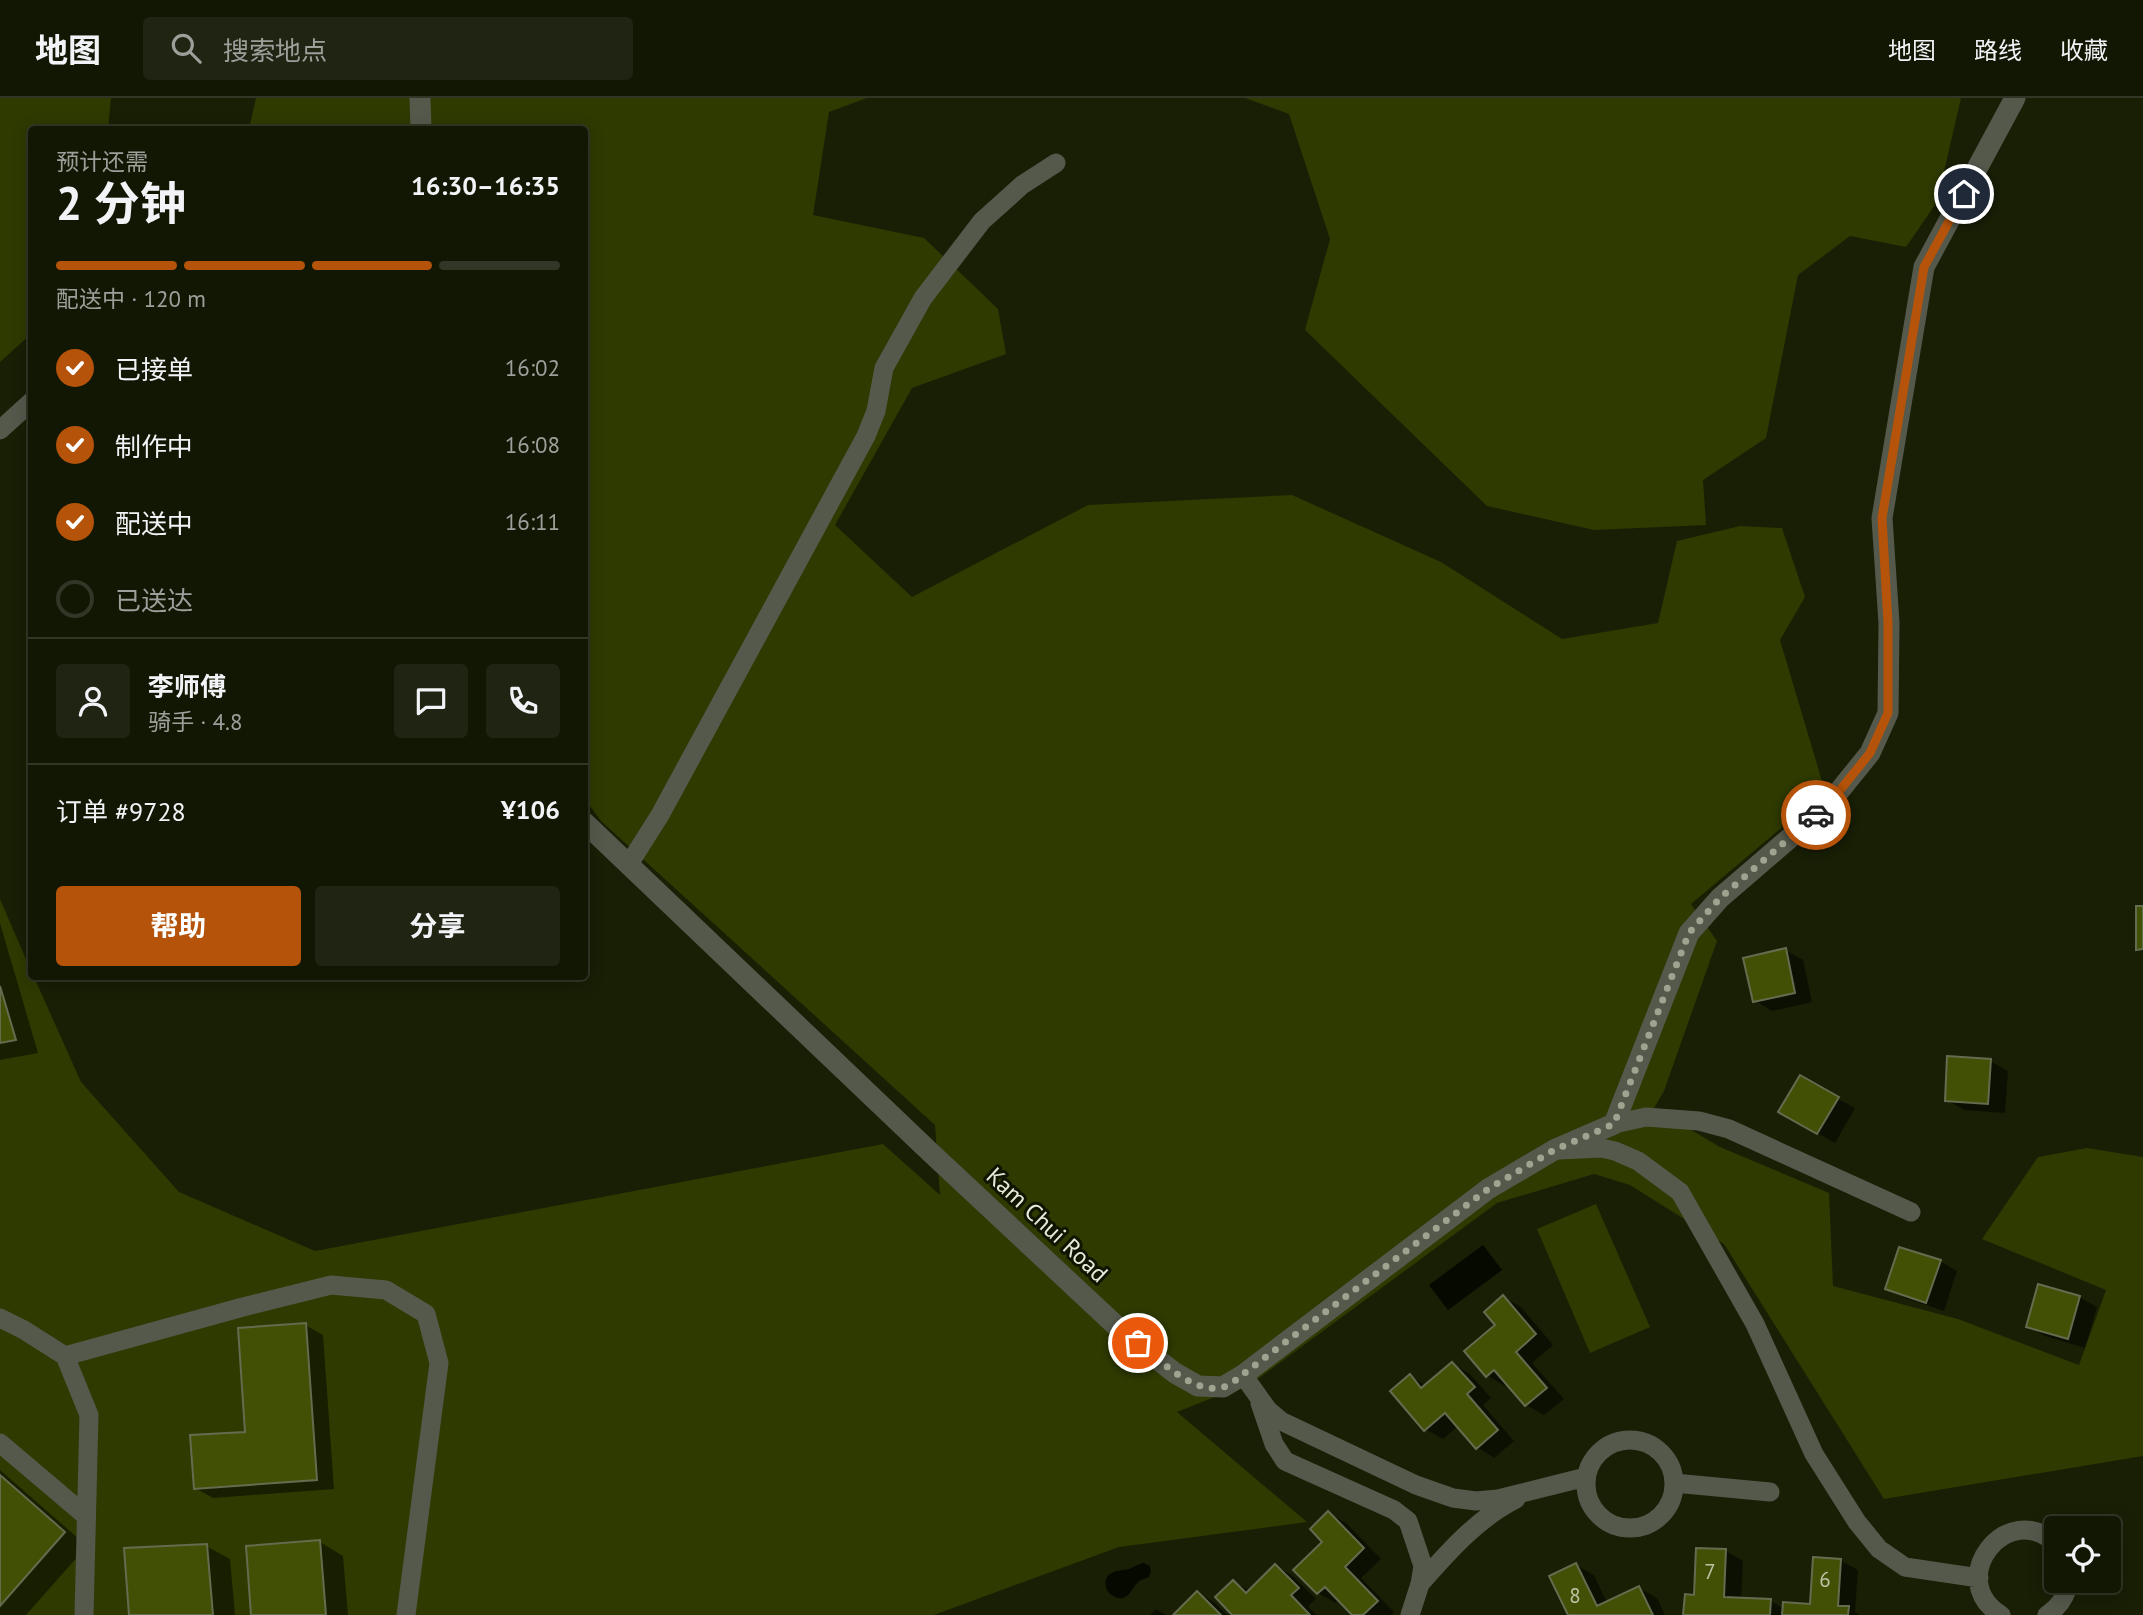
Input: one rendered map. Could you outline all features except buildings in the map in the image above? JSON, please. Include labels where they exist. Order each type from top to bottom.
[{"type":"street","points":[[421,98],[421,126]]},
{"type":"street","points":[[1614,1124],[1689,933],[1720,898],[1828,805],[1870,753],[1888,713],[1888,623],[1882,518],[1924,267],[2015,98]]},
{"type":"street","name":"Kam Chui Road","points":[[588,826],[1126,1335],[1175,1373],[1198,1386],[1223,1388],[1488,1189],[1554,1150],[1614,1124]]},
{"type":"lane","points":[[629,864],[660,815],[866,436],[876,411],[884,368],[923,298],[982,221],[1022,185],[1056,163]]},
{"type":"lane","points":[[0,430],[28,405]]},
{"type":"lane","points":[[1614,1124],[1646,1117],[1699,1121],[1729,1129],[1912,1212]]},
{"type":"lane","points":[[1554,1150],[1601,1148],[1615,1151],[1638,1161],[1680,1192],[1755,1324],[1814,1454],[1857,1522],[1879,1549],[1905,1567],[1979,1578]]},
{"type":"lane","points":[[65,1356],[331,1285],[386,1290],[426,1314],[439,1363],[407,1615]]},
{"type":"lane","points":[[0,1318],[65,1356],[89,1415],[84,1615]]},
{"type":"lane","points":[[1242,1375],[1268,1410],[1281,1421],[1407,1480],[1453,1498],[1476,1501],[1498,1499],[1586,1477]]},
{"type":"lane","points":[[1257,1394],[1274,1444],[1285,1461],[1394,1510],[1408,1521]]},
{"type":"lane","points":[[1640,1441],[1653,1446],[1664,1456],[1671,1468],[1674,1483],[1672,1497],[1665,1510],[1648,1523],[1628,1528],[1601,1517],[1587,1492],[1586,1477],[1595,1458],[1612,1443],[1640,1441]]},
{"type":"lane","points":[[0,1443],[86,1516]]},
{"type":"lane","points":[[1407,1480],[1404,1502],[1423,1566],[1410,1615]]},
{"type":"lane","points":[[1674,1483],[1770,1492]]},
{"type":"lane","points":[[1420,1584],[1477,1526],[1529,1492]]},
{"type":"lane","points":[[2001,1615],[1984,1600],[1978,1569],[1983,1555],[1993,1542],[2005,1534],[2021,1530],[2036,1532],[2044,1537]]},
{"type":"lane","points":[[2047,1615],[2061,1604],[2066,1593]]},
{"type":"green space","points":[[0,98],[111,98],[108,126],[28,126],[28,337],[0,362]]},
{"type":"green space","points":[[256,98],[867,98],[829,112],[813,215],[924,238],[998,309],[1006,354],[912,388],[835,525],[912,597],[1088,505],[1292,495],[1441,562],[1562,639],[1658,623],[1677,541],[1740,526],[1782,528],[1805,597],[1780,640],[1825,791],[1691,904],[1717,941],[1664,1091],[1654,1108],[1720,1147],[1829,1193],[1833,1286],[1958,1319],[2079,1365],[2106,1290],[1982,1239],[2038,1157],[2087,1148],[2143,1157],[2143,1456],[1884,1499],[1724,1244],[1630,1185],[1594,1174],[1497,1203],[1255,1381],[1177,1412],[1307,1522],[1119,1547],[934,1615],[0,1615],[0,899],[28,964],[28,980],[35,980],[81,1082],[179,1192],[315,1251],[883,1144],[940,1195],[935,1125],[601,821],[588,803],[588,126],[250,126]]},
{"type":"green space","points":[[1245,98],[1961,98],[1937,202],[1906,247],[1850,236],[1798,275],[1766,438],[1703,480],[1706,525],[1594,530],[1487,506],[1305,330],[1330,239],[1289,114]]},
{"type":"green space","points":[[1596,1204],[1650,1327],[1590,1353],[1537,1229]]},
{"type":"shaded area","points":[[1483,1245],[1502,1270],[1448,1310],[1429,1285]]},
{"type":"shaded area","points":[[1144,1563],[1150,1566],[1148,1578],[1138,1582],[1127,1596],[1118,1598],[1109,1592],[1106,1582],[1109,1575]]},
{"type":"way so far","points":[[1138,1343],[1175,1373],[1198,1386],[1223,1388],[1488,1189],[1554,1150],[1614,1124],[1689,933],[1720,898],[1816,815]]},
{"type":"route","points":[[1816,815],[1828,805],[1870,753],[1888,713],[1888,623],[1882,518],[1924,267],[1964,194]]}]
